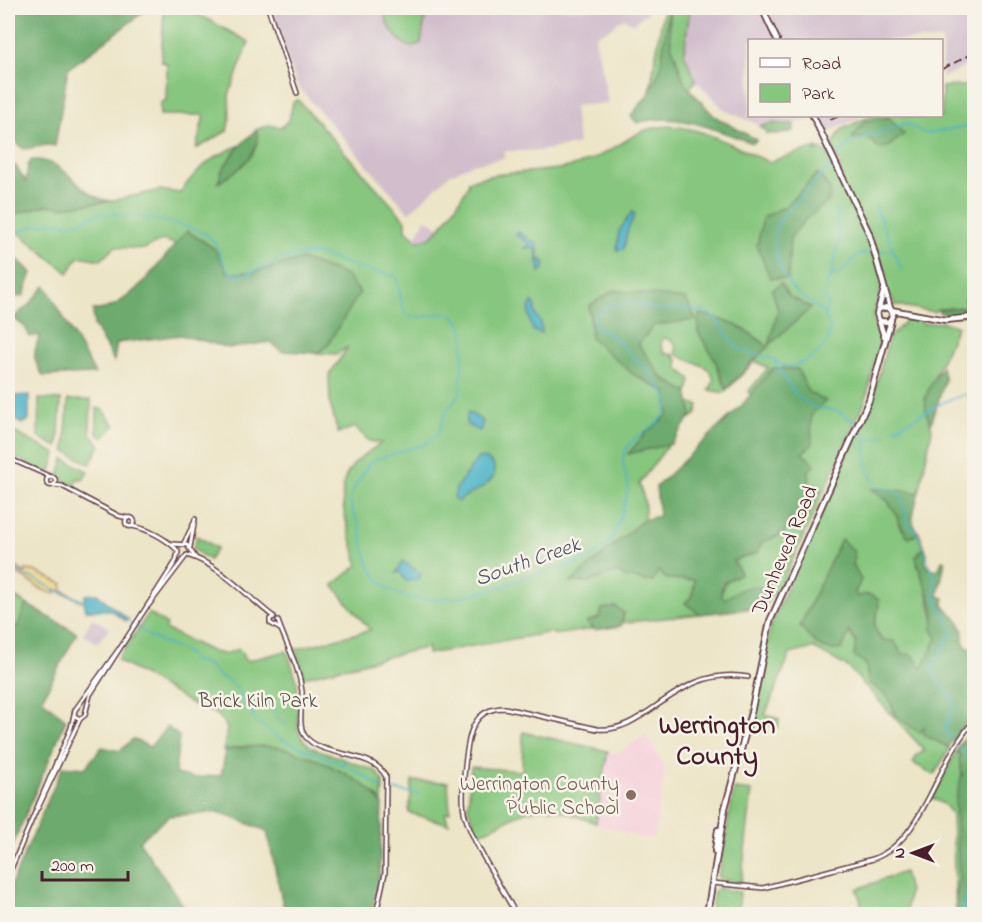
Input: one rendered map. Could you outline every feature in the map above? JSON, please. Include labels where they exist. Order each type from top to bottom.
[{"type":"main road","points":[[762,8],[777,39]]},
{"type":"main road","points":[[814,117],[875,248],[884,291],[891,309],[891,319]]},
{"type":"main road","points":[[884,291],[878,311],[878,319],[884,336]]},
{"type":"main road","points":[[878,311],[883,307],[907,315],[946,320],[975,317]]},
{"type":"main road","points":[[878,319],[884,323],[907,315]]},
{"type":"main road","name":"Dunheved Road","points":[[706,915],[717,838],[751,713],[773,612],[861,417],[875,382],[884,336],[891,319]]},
{"type":"main road","name":"Dunheved Road","points":[[711,883],[730,784]]},
{"type":"main road","points":[[719,844],[717,838],[721,831]]},
{"type":"street","points":[[268,8],[297,93]]},
{"type":"street","points":[[8,458],[47,481],[134,521],[140,528]]},
{"type":"street","points":[[38,474],[56,479],[62,486]]},
{"type":"street","points":[[47,481],[49,476]]},
{"type":"street","points":[[53,484],[56,479]]},
{"type":"street","points":[[119,516],[126,523],[196,558],[249,594],[274,616],[292,651],[300,678],[302,728],[305,736],[315,743],[379,767],[387,781],[386,873],[376,915]]},
{"type":"street","points":[[126,523],[128,518]]},
{"type":"street","points":[[34,815],[85,711],[90,695],[141,615],[190,550],[195,519],[189,538],[178,551],[176,561],[147,607]]},
{"type":"street","points":[[132,526],[134,521]]},
{"type":"street","points":[[171,544],[182,545],[196,558]]},
{"type":"street","points":[[267,611],[273,625],[281,630]]},
{"type":"street","points":[[270,620],[274,616]]},
{"type":"street","points":[[273,625],[278,621]]},
{"type":"street","points":[[8,876],[77,708],[119,649]]},
{"type":"street","points":[[516,915],[470,828],[464,810],[470,737],[479,718],[492,710],[505,708],[597,729],[611,730],[627,723],[687,685],[721,674],[748,677]]},
{"type":"street","points":[[77,708],[85,711]]},
{"type":"street","points":[[75,715],[81,718]]},
{"type":"street","points":[[711,883],[748,889],[763,888],[873,859],[887,853],[899,844],[912,828],[953,748],[975,721]]},
{"type":"shaded area","points":[[270,8],[653,8],[633,24],[623,18],[611,28],[595,36],[608,103],[574,106],[578,144],[539,151],[505,151],[504,158],[472,164],[450,174],[409,213],[297,85]]},
{"type":"shaded area","points":[[690,8],[974,8],[974,62],[943,78],[943,39],[748,39],[748,117],[818,117],[792,125],[762,126],[726,111],[696,81],[684,53]]},
{"type":"shaded area","points":[[821,117],[861,117],[828,132]]},
{"type":"shaded area","points":[[426,218],[439,228],[429,238],[419,240],[416,237]]},
{"type":"shaded area","points":[[92,618],[110,628],[97,643],[83,635]]},
{"type":"shaded area","name":"Werrington County Public School","points":[[646,735],[665,767],[654,837],[642,838],[596,823],[608,751],[617,753]]},
{"type":"green space","points":[[8,8],[149,8],[68,69],[55,146],[46,145],[25,149],[19,146],[8,126]]},
{"type":"green space","points":[[164,8],[187,8],[249,42],[229,95],[230,118],[227,131],[196,149],[204,115],[160,115],[160,103],[166,100],[167,64],[161,61]]},
{"type":"green space","points":[[664,8],[690,8],[684,53],[696,81],[684,94],[650,89]]},
{"type":"green space","points":[[669,8],[671,44],[685,84],[714,116],[757,140],[753,143],[696,124],[667,119],[637,123],[631,116],[650,92],[660,69]]},
{"type":"green space","points":[[389,11],[425,17],[421,43],[412,47],[398,38],[386,18],[385,13]]},
{"type":"green space","points":[[974,85],[974,293],[964,300],[966,307],[937,309],[934,312],[895,305],[888,288],[881,288],[873,318],[881,341],[865,402],[777,594],[763,587],[725,599],[721,595],[732,561],[756,553],[762,542],[783,534],[791,518],[818,486],[809,484],[809,467],[802,453],[810,446],[748,392],[768,368],[755,361],[724,393],[709,390],[714,381],[708,370],[676,354],[675,343],[664,337],[661,344],[664,353],[674,355],[678,361],[678,369],[691,379],[686,403],[699,405],[696,415],[686,421],[639,484],[645,504],[645,513],[635,535],[602,572],[572,582],[589,582],[617,572],[658,571],[667,579],[696,580],[692,596],[685,603],[700,614],[622,623],[624,613],[616,607],[603,609],[599,618],[587,622],[593,629],[554,635],[553,632],[427,654],[428,647],[304,677],[296,649],[370,630],[333,585],[358,565],[344,509],[343,486],[346,476],[366,453],[381,443],[369,441],[355,427],[338,433],[330,404],[329,375],[348,347],[337,354],[314,353],[313,337],[251,300],[180,246],[163,240],[144,249],[115,247],[101,260],[79,256],[68,273],[8,224],[8,216],[47,205],[61,207],[111,201],[160,190],[180,193],[206,164],[222,153],[241,145],[220,173],[258,136],[256,130],[268,125],[282,127],[289,120],[293,102],[298,100],[406,221],[406,230],[418,241],[432,236],[441,226],[459,201],[469,181],[494,175],[569,167],[596,158],[651,128],[668,126],[686,128],[720,139],[769,162],[817,147],[815,152],[820,149],[830,156],[836,169],[841,166],[832,146],[841,130],[868,117],[943,117],[943,87]]},
{"type":"green space","points":[[889,118],[904,134],[889,146],[880,149],[867,138],[852,138],[865,121]]},
{"type":"green space","points":[[773,123],[794,124],[794,131],[767,134],[760,126]]},
{"type":"green space","points":[[256,130],[256,147],[252,155],[232,174],[218,183],[228,161]]},
{"type":"green space","points":[[32,160],[55,165],[89,193],[111,201],[61,207],[47,205],[8,216],[8,169],[15,165],[26,182],[28,165]]},
{"type":"green space","points":[[818,173],[830,189],[829,201],[805,220],[790,238],[788,279],[770,278],[757,246],[763,217],[786,206]]},
{"type":"green space","points":[[187,231],[214,248],[228,273],[255,272],[302,259],[345,275],[360,292],[327,346],[317,353],[281,351],[271,342],[229,348],[181,335],[117,343],[114,361],[94,326],[93,310],[106,308],[119,302],[132,292],[157,267]]},
{"type":"green space","points":[[8,250],[32,273],[24,295],[16,297],[8,291]]},
{"type":"green space","points":[[781,283],[789,296],[811,308],[769,345],[778,310],[772,290]]},
{"type":"green space","points":[[45,286],[95,374],[43,376],[39,370],[35,356],[40,335],[30,337],[25,327],[13,318],[30,304]]},
{"type":"green space","points":[[614,290],[686,299],[696,320],[655,325],[638,344],[663,378],[687,392],[692,414],[671,444],[628,454],[646,433],[668,415],[666,392],[634,375],[591,338],[589,306]]},
{"type":"green space","points":[[974,293],[974,313],[957,316],[937,310],[966,307],[964,300]]},
{"type":"green space","points":[[699,314],[736,325],[768,347],[726,389],[714,358],[698,332]]},
{"type":"green space","points":[[908,318],[923,319],[922,324],[943,322],[957,326],[925,398],[932,430],[919,493],[874,490],[894,505],[899,525],[909,538],[919,533],[925,548],[919,551],[917,565],[927,590],[934,622],[932,629],[937,638],[922,670],[879,635],[874,628],[879,607],[857,597],[855,592],[861,580],[853,564],[854,552],[841,540],[800,626],[848,632],[862,655],[869,682],[888,697],[896,716],[920,733],[925,725],[924,735],[950,748],[934,775],[913,763],[917,755],[925,751],[848,667],[813,648],[790,654],[765,715],[779,719],[778,727],[752,721],[771,625],[819,514],[870,407],[889,338]]},
{"type":"green space","points":[[942,367],[945,380],[931,424],[927,416],[925,401],[929,387]]},
{"type":"green space","points":[[773,368],[798,369],[808,392],[826,401],[811,415],[812,445],[802,453],[815,464],[807,473],[810,476],[809,484],[818,486],[821,490],[807,516],[791,518],[783,534],[762,542],[757,553],[733,561],[741,573],[723,583],[721,595],[725,599],[748,587],[773,593],[764,607],[700,614],[685,603],[692,596],[695,580],[667,579],[658,571],[653,582],[625,577],[617,572],[589,582],[571,582],[643,520],[659,516],[656,487],[742,405]]},
{"type":"green space","points":[[39,399],[61,400],[58,447],[38,437]]},
{"type":"green space","points":[[68,400],[91,400],[90,433],[100,445],[90,464],[65,451]]},
{"type":"green space","points":[[97,408],[103,410],[115,426],[103,438],[97,433]]},
{"type":"green space","points":[[8,429],[56,454],[51,471],[45,472],[8,454]]},
{"type":"green space","points":[[64,459],[88,471],[83,480],[78,478],[74,487],[59,476]]},
{"type":"green space","points":[[872,489],[918,493],[913,519],[919,533],[909,538],[891,506]]},
{"type":"green space","points":[[197,536],[217,548],[209,560],[193,549]]},
{"type":"green space","points":[[841,539],[854,552],[853,564],[861,580],[855,592],[857,597],[868,595],[879,600],[875,621],[878,634],[882,640],[894,641],[902,654],[913,655],[922,669],[937,638],[932,629],[934,620],[931,602],[916,556],[925,548],[927,556],[925,561],[928,567],[935,570],[939,569],[942,560],[945,561],[938,596],[944,598],[943,606],[959,621],[966,647],[974,649],[974,712],[948,747],[924,735],[924,727],[920,733],[896,716],[888,697],[868,682],[866,664],[854,656],[856,641],[849,632],[842,649],[828,650],[818,645],[800,626]]},
{"type":"green space","points":[[8,593],[26,604],[18,626],[8,630]]},
{"type":"green space","points":[[26,604],[77,633],[42,699],[66,720],[8,856],[8,630],[18,626]]},
{"type":"green space","points":[[616,607],[624,613],[621,626],[595,630],[587,622],[599,618],[602,609]]},
{"type":"green space","name":"Brick Kiln Park","points":[[149,613],[167,625],[165,629],[213,652],[225,654],[239,649],[246,661],[287,651],[297,681],[298,728],[301,737],[311,747],[376,771],[383,781],[382,804],[378,797],[247,746],[224,750],[227,728],[218,715],[194,705],[117,660]]},
{"type":"green space","points":[[167,727],[179,736],[175,774],[194,778],[221,775],[226,750],[271,746],[303,754],[335,768],[364,785],[375,795],[382,804],[379,883],[371,914],[285,914],[267,831],[218,812],[169,816],[139,841],[189,914],[8,914],[8,892],[63,766],[85,768],[102,747],[120,751],[133,739],[150,747]]},
{"type":"green space","points":[[974,729],[974,914],[956,914],[952,814],[945,805],[932,798],[961,742]]},
{"type":"green space","points":[[523,732],[608,751],[596,823],[561,811],[542,808],[521,814],[478,833],[468,808],[471,767],[522,771]]},
{"type":"green space","points":[[963,741],[974,751],[974,886],[968,893],[974,900],[974,914],[957,914],[956,899],[959,877],[955,802],[962,774],[959,759],[961,756],[957,752]]},
{"type":"green space","points":[[412,781],[448,782],[450,812],[445,813],[449,824],[409,813]]},
{"type":"green space","points":[[734,789],[752,791],[741,884],[718,878]]},
{"type":"green space","points":[[904,872],[909,891],[906,914],[859,914],[861,903],[857,889]]},
{"type":"green space","points":[[718,888],[740,892],[738,914],[710,914],[714,891]]},
{"type":"sand","points":[[8,561],[25,573],[26,570],[34,571],[63,584],[62,590],[84,602],[55,589],[56,594],[50,593],[8,571]]},
{"type":"water","points":[[632,212],[635,214],[627,232],[624,249],[617,250],[619,231]]},
{"type":"water","points":[[518,232],[537,244],[539,259],[544,262],[544,269],[540,272],[536,249],[524,248],[531,245],[516,235]]},
{"type":"water","points":[[532,302],[535,304],[535,314],[541,323],[542,333],[534,331],[531,324],[529,312]]},
{"type":"water","points":[[29,395],[29,420],[22,424],[15,420],[15,396]]},
{"type":"water","points":[[468,412],[483,421],[480,431],[466,424]]},
{"type":"water","points":[[478,458],[487,459],[494,466],[494,476],[484,486],[458,502],[454,499],[456,488]]},
{"type":"water","points":[[403,561],[421,574],[419,579],[406,581],[400,572],[396,573]]},
{"type":"water","points":[[97,594],[128,619],[126,621],[110,610],[85,610],[85,595]]},
{"type":"waterway","name":"South Creek","points":[[836,158],[848,144],[906,123],[926,134],[974,125]]},
{"type":"waterway","name":"South Creek","points":[[8,239],[36,225],[73,224],[99,214],[155,219],[199,231],[208,236],[216,245],[226,267],[236,275],[247,274],[286,258],[316,253],[362,269],[396,276],[404,312],[410,317],[438,314],[455,316],[462,326],[464,337],[460,393],[446,411],[438,434],[425,444],[371,461],[350,500],[368,562],[379,580],[394,592],[412,598],[433,600],[476,593],[576,563],[596,554],[611,540],[628,489],[623,464],[626,449],[637,437],[662,418],[668,404],[665,394],[651,375],[618,341],[595,326],[594,317],[607,307],[629,302],[662,310],[680,308],[706,312],[717,320],[738,349],[772,359],[787,367],[805,361],[821,349],[827,342],[829,324],[824,314],[799,295],[787,281],[776,255],[775,237],[776,228],[785,213],[833,162]]},
{"type":"waterway","points":[[875,206],[893,250]]},
{"type":"waterway","points":[[831,276],[839,242],[836,209]]},
{"type":"waterway","points":[[879,252],[893,250],[902,270]]},
{"type":"waterway","points":[[825,316],[828,302],[824,296],[829,278],[844,270],[858,254],[873,253]]},
{"type":"waterway","points":[[774,361],[795,394],[813,407],[837,411],[857,423]]},
{"type":"waterway","points":[[894,429],[944,402],[974,391]]},
{"type":"waterway","points":[[860,427],[865,433],[868,472],[877,487],[895,491],[902,496],[908,523],[916,531],[935,578],[936,598],[953,631],[932,666],[937,680],[955,700],[945,729],[974,765]]},
{"type":"waterway","points":[[867,440],[886,435]]},
{"type":"waterway","points":[[8,566],[64,594],[85,601]]},
{"type":"waterway","points":[[127,620],[149,636],[187,653],[192,660],[207,664],[218,675],[235,685],[256,721],[280,739],[352,768],[381,787]]},
{"type":"waterway","points":[[245,705],[261,701],[270,704],[277,717],[286,725]]},
{"type":"waterway","points":[[341,764],[348,760]]},
{"type":"waterway","points":[[392,790],[419,794]]},
{"type":"waterway","points":[[974,798],[968,804],[974,816]]},
{"type":"waterway","points":[[974,853],[973,883],[963,906],[964,911],[974,914]]},
{"type":"railway","points":[[943,68],[974,53]]},
{"type":"railway","points":[[830,120],[838,117]]},
{"type":"place","name":"Werrington County Public School","points":[[631,795]]},
{"type":"district","name":"Werrington County","points":[[717,740]]}]
